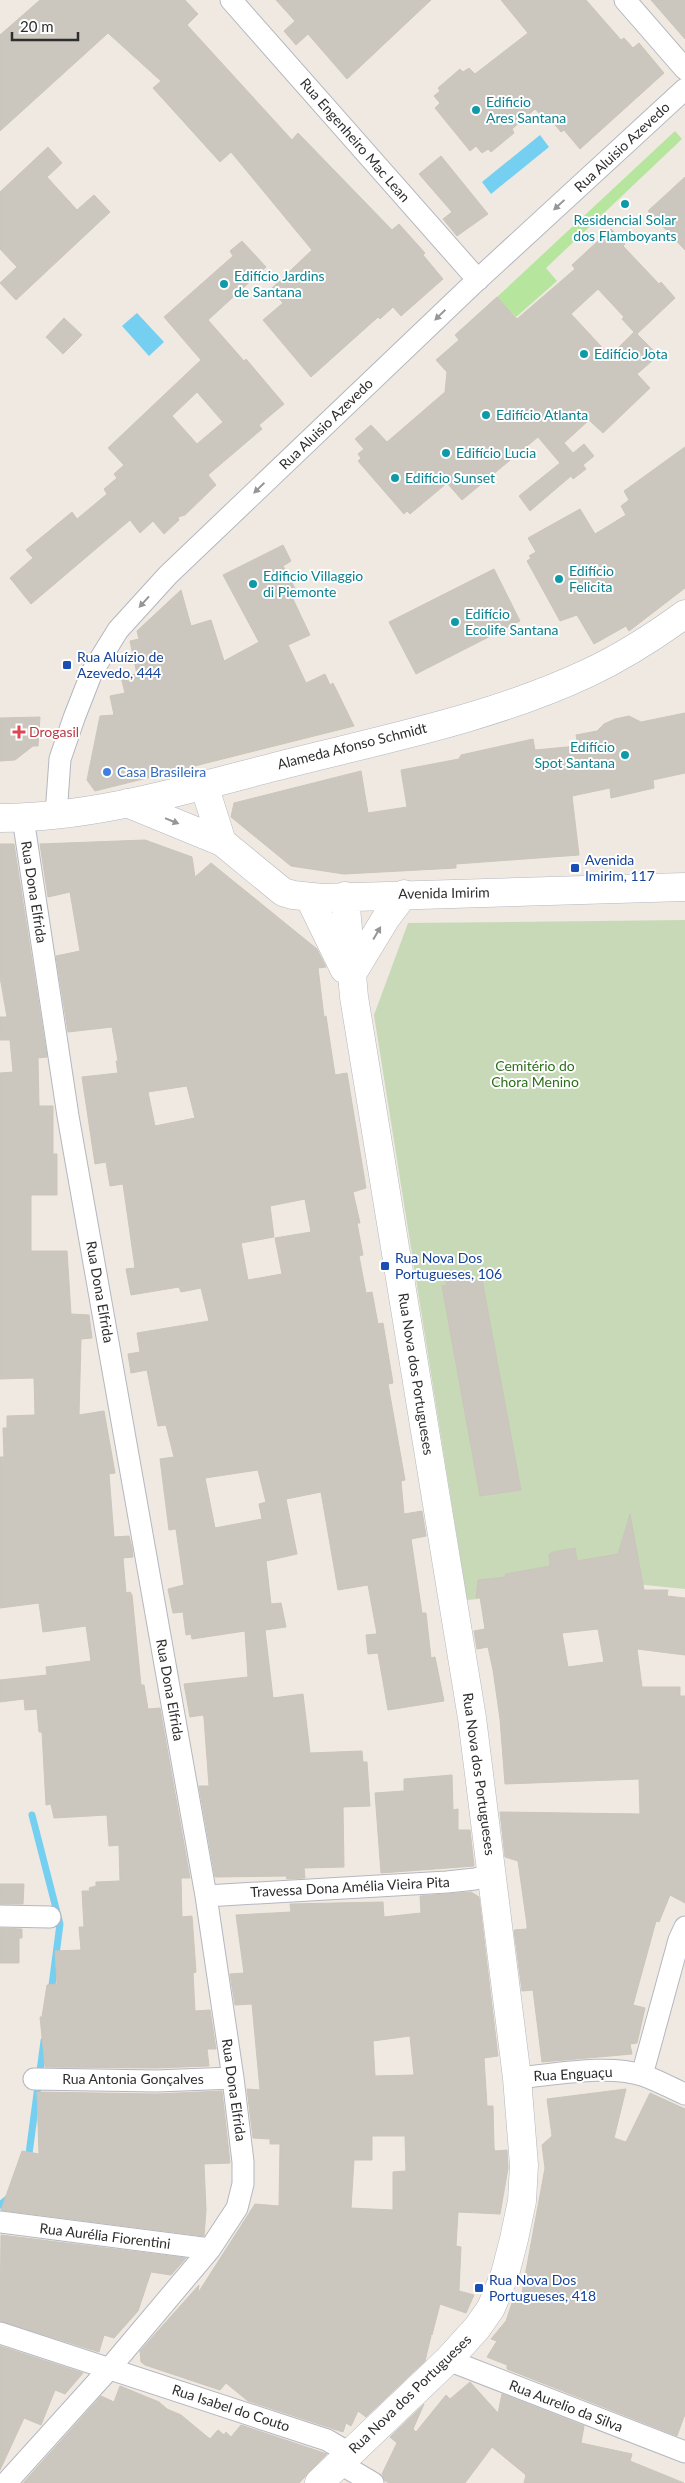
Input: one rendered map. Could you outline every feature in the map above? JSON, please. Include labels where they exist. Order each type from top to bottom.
[{"type":"street","name":"Rua Engenheiro Mac Lean","points":[[231,0],[478,280]]},
{"type":"street","points":[[625,0],[685,69]]},
{"type":"street","name":"Rua Aluisio Azevedo","points":[[56,815],[60,759],[92,672],[118,630],[168,575],[478,280],[685,89]]},
{"type":"street","name":"Alameda Afonso Schmidt","points":[[11,818],[56,815],[127,803],[204,785],[446,722],[521,700],[589,673],[653,637],[685,614]]},
{"type":"street","points":[[204,785],[222,842]]},
{"type":"street","name":"Avenida Imirim","points":[[127,803],[222,842],[283,892],[310,897],[685,887]]},
{"type":"street","name":"Rua Dona Elfrida","points":[[6,2483],[109,2369],[210,2250],[237,2208],[244,2184],[233,2078],[206,1896],[68,1116],[11,818]]},
{"type":"street","points":[[353,985],[386,918],[404,894]]},
{"type":"street","name":"Rua Nova dos Portugueses","points":[[319,2483],[448,2360],[478,2328],[491,2308],[505,2274],[514,2239],[522,2201],[524,2165],[517,2078],[492,1874],[453,1595],[353,985],[345,896]]},
{"type":"street","name":"Rua Nova dos Portugueses","points":[[310,897],[353,985]]},
{"type":"street","name":"Travessa Dona Amélia Vieira Pita","points":[[206,1896],[447,1882],[475,1879],[492,1874]]},
{"type":"street","points":[[0,1916],[50,1917]]},
{"type":"street","points":[[642,2075],[677,1948],[685,1927]]},
{"type":"street","name":"Rua Enguaçu","points":[[517,2078],[600,2071],[642,2075],[685,2094]]},
{"type":"street","name":"Rua Antonia Gonçalves","points":[[34,2080],[156,2081],[233,2078]]},
{"type":"street","name":"Rua Aurélia Fiorentini","points":[[0,2222],[210,2250]]},
{"type":"street","name":"Rua Isabel do Couto","points":[[0,2333],[327,2440],[344,2458],[373,2483]]},
{"type":"street","name":"Rua Aurelio da Silva","points":[[448,2360],[685,2452]]},
{"type":"green space","points":[[675,131],[682,139],[546,268],[557,281],[516,317],[497,297]]},
{"type":"green space","name":"Cemitério do Chora Menino","points":[[685,920],[685,1589],[635,1584],[467,1600],[374,1015],[408,923]]},
{"type":"water","points":[[540,135],[549,147],[491,194],[482,182]]},
{"type":"water","points":[[137,313],[164,342],[149,356],[122,326]]},
{"type":"building","points":[[40,0],[185,0],[198,14],[187,25],[292,140],[298,133],[392,230],[399,224],[425,253],[423,255],[443,279],[401,316],[393,307],[380,319],[378,317],[311,377],[263,320],[283,303],[271,289],[312,250],[231,152],[220,162],[153,88],[161,81],[108,33],[0,131],[0,35]]},
{"type":"building","points":[[276,0],[431,0],[347,79],[308,34],[296,45],[284,31],[295,21]]},
{"type":"building","points":[[501,0],[586,0],[621,40],[624,38],[633,48],[639,43],[664,73],[580,149],[564,130],[561,132],[552,121],[549,124],[535,109],[512,129],[514,133],[491,152],[488,149],[482,153],[476,146],[470,151],[435,108],[440,103],[434,96],[440,91],[438,88],[460,69],[463,72],[469,68],[475,74],[528,33]]},
{"type":"building","points":[[651,0],[685,0],[685,39]]},
{"type":"building","points":[[48,147],[62,163],[47,177],[77,210],[94,195],[110,212],[16,300],[0,283],[17,267],[0,249],[0,192]]},
{"type":"building","points":[[441,156],[488,214],[457,236],[443,219],[452,212],[419,174]]},
{"type":"building","points":[[685,177],[685,250],[648,211]]},
{"type":"building","points":[[611,229],[625,244],[623,246],[675,298],[637,334],[654,351],[655,356],[653,360],[637,374],[650,388],[603,433],[589,420],[564,443],[573,453],[584,444],[594,456],[583,465],[586,469],[573,479],[571,476],[530,511],[519,496],[560,463],[538,437],[462,500],[447,483],[410,514],[407,511],[404,514],[358,461],[361,458],[358,454],[364,449],[355,439],[371,425],[387,442],[445,392],[447,372],[436,360],[459,340],[455,335],[497,297],[517,319],[575,269],[572,265]],"holes":[[[598,289],[624,317],[622,319],[634,332],[610,356],[571,314]]]},
{"type":"building","points":[[242,241],[266,267],[208,320],[244,361],[246,359],[284,404],[259,425],[262,429],[208,475],[216,485],[185,515],[178,517],[179,520],[164,534],[153,521],[140,533],[130,520],[31,604],[10,578],[33,558],[26,550],[72,512],[77,519],[107,494],[104,489],[117,478],[114,474],[124,465],[108,448],[201,360],[164,317],[233,256],[230,251]],"holes":[[[197,392],[223,422],[197,444],[172,416]]]},
{"type":"building","points":[[64,318],[82,335],[63,354],[46,337]]},
{"type":"building","points":[[685,447],[685,588],[629,631],[626,626],[594,644],[577,615],[560,621],[527,561],[531,558],[529,556],[536,552],[528,538],[580,509],[595,534],[626,515],[621,506],[629,500],[624,491]]},
{"type":"building","points":[[283,545],[291,561],[283,566],[298,594],[292,597],[310,635],[288,645],[306,683],[325,674],[330,685],[333,683],[354,726],[95,791],[87,780],[100,716],[114,715],[110,696],[125,693],[121,677],[137,674],[130,641],[139,639],[137,631],[181,590],[191,626],[211,620],[224,661],[259,642],[223,575]]},
{"type":"building","name":"Edifício Ecolife Santana","points":[[494,569],[520,621],[416,674],[389,622]]},
{"type":"building","points":[[685,713],[685,773],[653,780],[654,788],[611,798],[610,788],[572,796],[579,855],[456,864],[456,868],[344,874],[291,866],[231,817],[234,803],[361,771],[368,813],[407,807],[401,770],[459,759],[461,755],[533,739],[535,750],[578,746],[576,735],[597,731],[604,724],[615,719],[629,716],[641,722]]},
{"type":"building","name":"Drogasil","points":[[40,717],[38,746],[33,746],[15,760],[0,761],[0,718]]},
{"type":"building","points":[[145,840],[192,857],[195,877],[211,863],[317,949],[326,967],[318,968],[324,1017],[326,1016],[335,1075],[347,1073],[366,1188],[353,1192],[360,1223],[357,1223],[363,1255],[359,1256],[366,1293],[372,1292],[378,1324],[383,1323],[393,1383],[388,1384],[405,1480],[401,1481],[404,1514],[422,1511],[426,1536],[411,1539],[422,1613],[426,1613],[431,1658],[435,1657],[444,1701],[388,1710],[378,1653],[368,1654],[366,1635],[377,1634],[368,1585],[338,1590],[321,1492],[286,1499],[297,1554],[266,1561],[271,1604],[281,1603],[286,1627],[265,1630],[273,1698],[303,1694],[310,1753],[362,1751],[363,1762],[367,1762],[370,1806],[343,1807],[344,1867],[304,1868],[305,1878],[287,1879],[286,1876],[215,1877],[199,1786],[209,1786],[204,1718],[203,1715],[190,1717],[184,1684],[248,1677],[245,1631],[192,1639],[191,1634],[186,1635],[183,1612],[173,1613],[168,1589],[184,1585],[176,1529],[169,1530],[160,1459],[174,1457],[166,1425],[158,1426],[147,1370],[131,1373],[128,1354],[140,1352],[137,1333],[209,1321],[201,1288],[181,1292],[179,1287],[131,1295],[126,1269],[135,1268],[123,1184],[110,1186],[106,1162],[95,1164],[82,1077],[118,1073],[116,1061],[118,1061],[112,1027],[68,1032],[56,956],[80,951],[70,892],[48,897],[40,844]],"holes":[[[187,1086],[195,1118],[155,1126],[148,1092]],[[305,1199],[311,1232],[275,1238],[282,1274],[248,1280],[241,1243],[274,1237],[270,1206]],[[258,1470],[266,1502],[259,1504],[262,1519],[215,1528],[205,1478]]]},
{"type":"building","points":[[0,844],[14,844],[47,1057],[38,1058],[39,1106],[53,1106],[53,1154],[57,1154],[57,1195],[31,1195],[31,1251],[67,1251],[71,1314],[89,1315],[92,1338],[81,1339],[79,1415],[104,1411],[115,1473],[109,1474],[114,1537],[129,1536],[132,1548],[133,1557],[123,1558],[126,1593],[130,1592],[132,1595],[141,1685],[144,1685],[148,1709],[160,1708],[190,1878],[181,1878],[182,1917],[192,1916],[196,1972],[193,1973],[195,2011],[210,2010],[216,2049],[207,2049],[209,2066],[156,2068],[45,2067],[40,2017],[42,2017],[47,1985],[57,1984],[55,1951],[81,1950],[79,1927],[84,1927],[82,1891],[90,1891],[89,1888],[96,1886],[96,1882],[120,1881],[119,1845],[109,1846],[107,1815],[54,1818],[51,1804],[46,1805],[42,1732],[39,1732],[37,1709],[25,1710],[24,1699],[0,1702],[0,1680],[47,1675],[46,1667],[91,1661],[86,1626],[43,1632],[39,1603],[0,1608],[0,1457],[4,1457],[3,1428],[7,1428],[7,1416],[35,1415],[34,1378],[0,1379],[0,1073],[13,1072],[10,1040],[0,1040],[0,1017],[7,1017],[0,977]]},
{"type":"building","points":[[462,1278],[463,1282],[482,1279],[521,1490],[480,1496],[442,1286],[447,1285],[446,1281]]},
{"type":"building","points":[[630,1514],[644,1590],[668,1590],[667,1596],[685,1598],[685,1655],[637,1649],[642,1687],[680,1687],[680,1696],[685,1696],[685,1903],[670,1895],[659,1922],[656,1921],[633,2005],[645,2008],[637,2043],[630,2044],[632,2054],[542,2062],[533,1990],[522,1991],[514,1930],[527,1929],[518,1861],[505,1857],[500,1812],[640,1814],[639,1779],[505,1784],[500,1719],[493,1670],[488,1647],[477,1649],[474,1631],[485,1629],[480,1597],[476,1598],[478,1580],[506,1577],[505,1574],[550,1566],[549,1554],[553,1552],[575,1548],[577,1561],[618,1554]],"holes":[[[598,1629],[604,1662],[568,1667],[562,1633]]]},
{"type":"building","points":[[452,1775],[453,1810],[458,1809],[458,1830],[470,1830],[474,1866],[381,1873],[375,1793],[404,1791],[404,1779]]},
{"type":"building","points":[[0,1884],[24,1884],[23,1904],[0,1904]]},
{"type":"building","points":[[471,1892],[479,1897],[498,2056],[484,2058],[487,2106],[493,2106],[495,2151],[507,2150],[508,2168],[500,2214],[458,2212],[456,2246],[461,2247],[459,2291],[474,2295],[466,2313],[440,2304],[432,2335],[429,2334],[431,2336],[425,2361],[366,2417],[358,2411],[351,2426],[346,2423],[343,2432],[248,2401],[226,2383],[220,2390],[145,2365],[141,2362],[140,2351],[199,2285],[198,2293],[255,2204],[279,2206],[280,2144],[270,2144],[270,2139],[253,2138],[247,2089],[260,2090],[252,2004],[235,2005],[230,1974],[244,1973],[236,1915],[291,1912],[290,1904],[383,1902],[384,1917],[421,1913],[420,1896]],"holes":[[[410,2036],[414,2075],[375,2076],[373,2041]],[[372,2136],[405,2136],[406,2171],[393,2172],[393,2210],[351,2208],[354,2160],[372,2160]]]},
{"type":"building","points":[[0,1928],[22,1929],[22,1938],[19,1938],[19,1963],[0,1963]]},
{"type":"building","points":[[626,2089],[614,2138],[626,2142],[650,2093],[685,2109],[685,2414],[677,2436],[507,2369],[507,2365],[487,2357],[497,2341],[491,2339],[506,2321],[514,2297],[521,2298],[545,2168],[542,2145],[552,2136],[547,2099]]},
{"type":"building","points":[[222,2091],[230,2163],[204,2164],[206,2210],[204,2236],[1,2210],[22,2151],[39,2154],[37,2092],[156,2094]]},
{"type":"building","points":[[1,2235],[186,2258],[171,2275],[151,2272],[138,2311],[114,2338],[104,2335],[99,2352],[0,2321]]},
{"type":"building","points":[[0,2346],[83,2373],[65,2394],[55,2390],[41,2425],[24,2418],[0,2470]]},
{"type":"building","points":[[470,2382],[498,2413],[502,2394],[584,2426],[581,2443],[632,2454],[630,2461],[684,2483],[524,2483],[526,2475],[492,2447],[465,2483],[389,2483],[385,2481],[382,2474],[397,2443],[390,2437],[424,2404],[413,2429],[416,2432],[446,2395],[450,2399]]},
{"type":"building","points":[[120,2386],[159,2402],[167,2409],[181,2415],[210,2439],[218,2430],[224,2435],[226,2432],[231,2437],[241,2425],[327,2454],[299,2483],[23,2483],[101,2396],[114,2402]]},
{"type":"waterway","points":[[32,1815],[60,1924],[51,1993]]},
{"type":"waterway","points":[[28,2161],[44,2041]]},
{"type":"waterway","points":[[0,2205],[11,2196]]},
{"type":"place","name":"Edificio Ares Santana","points":[[476,110]]},
{"type":"place","name":"Residencial Solar dos Flamboyants","points":[[625,204]]},
{"type":"place","name":"Edifício Jardins de Santana","points":[[224,284]]},
{"type":"place","name":"Edifício Jota","points":[[584,354]]},
{"type":"place","name":"Edifício Atlanta","points":[[486,415]]},
{"type":"place","name":"Edifício Lucia","points":[[446,453]]},
{"type":"place","name":"Edifício Sunset","points":[[395,478]]},
{"type":"place","name":"Edifício Felicita","points":[[559,579]]},
{"type":"place","name":"Edificio Villaggio di Piemonte","points":[[253,584]]},
{"type":"place","name":"Edifício Ecolife Santana","points":[[455,622]]},
{"type":"place","name":"Rua Aluízio de Azevedo, 444","points":[[67,665]]},
{"type":"place","name":"Drogasil","points":[[19,732]]},
{"type":"place","name":"Edifício Spot Santana","points":[[625,755]]},
{"type":"place","name":"Casa Brasileira","points":[[107,772]]},
{"type":"place","name":"Avenida Imirim, 117","points":[[575,868]]},
{"type":"place","name":"Rua Nova Dos Portugueses, 106","points":[[385,1266]]},
{"type":"place","name":"Rua Nova Dos Portugueses, 418","points":[[479,2288]]}]
